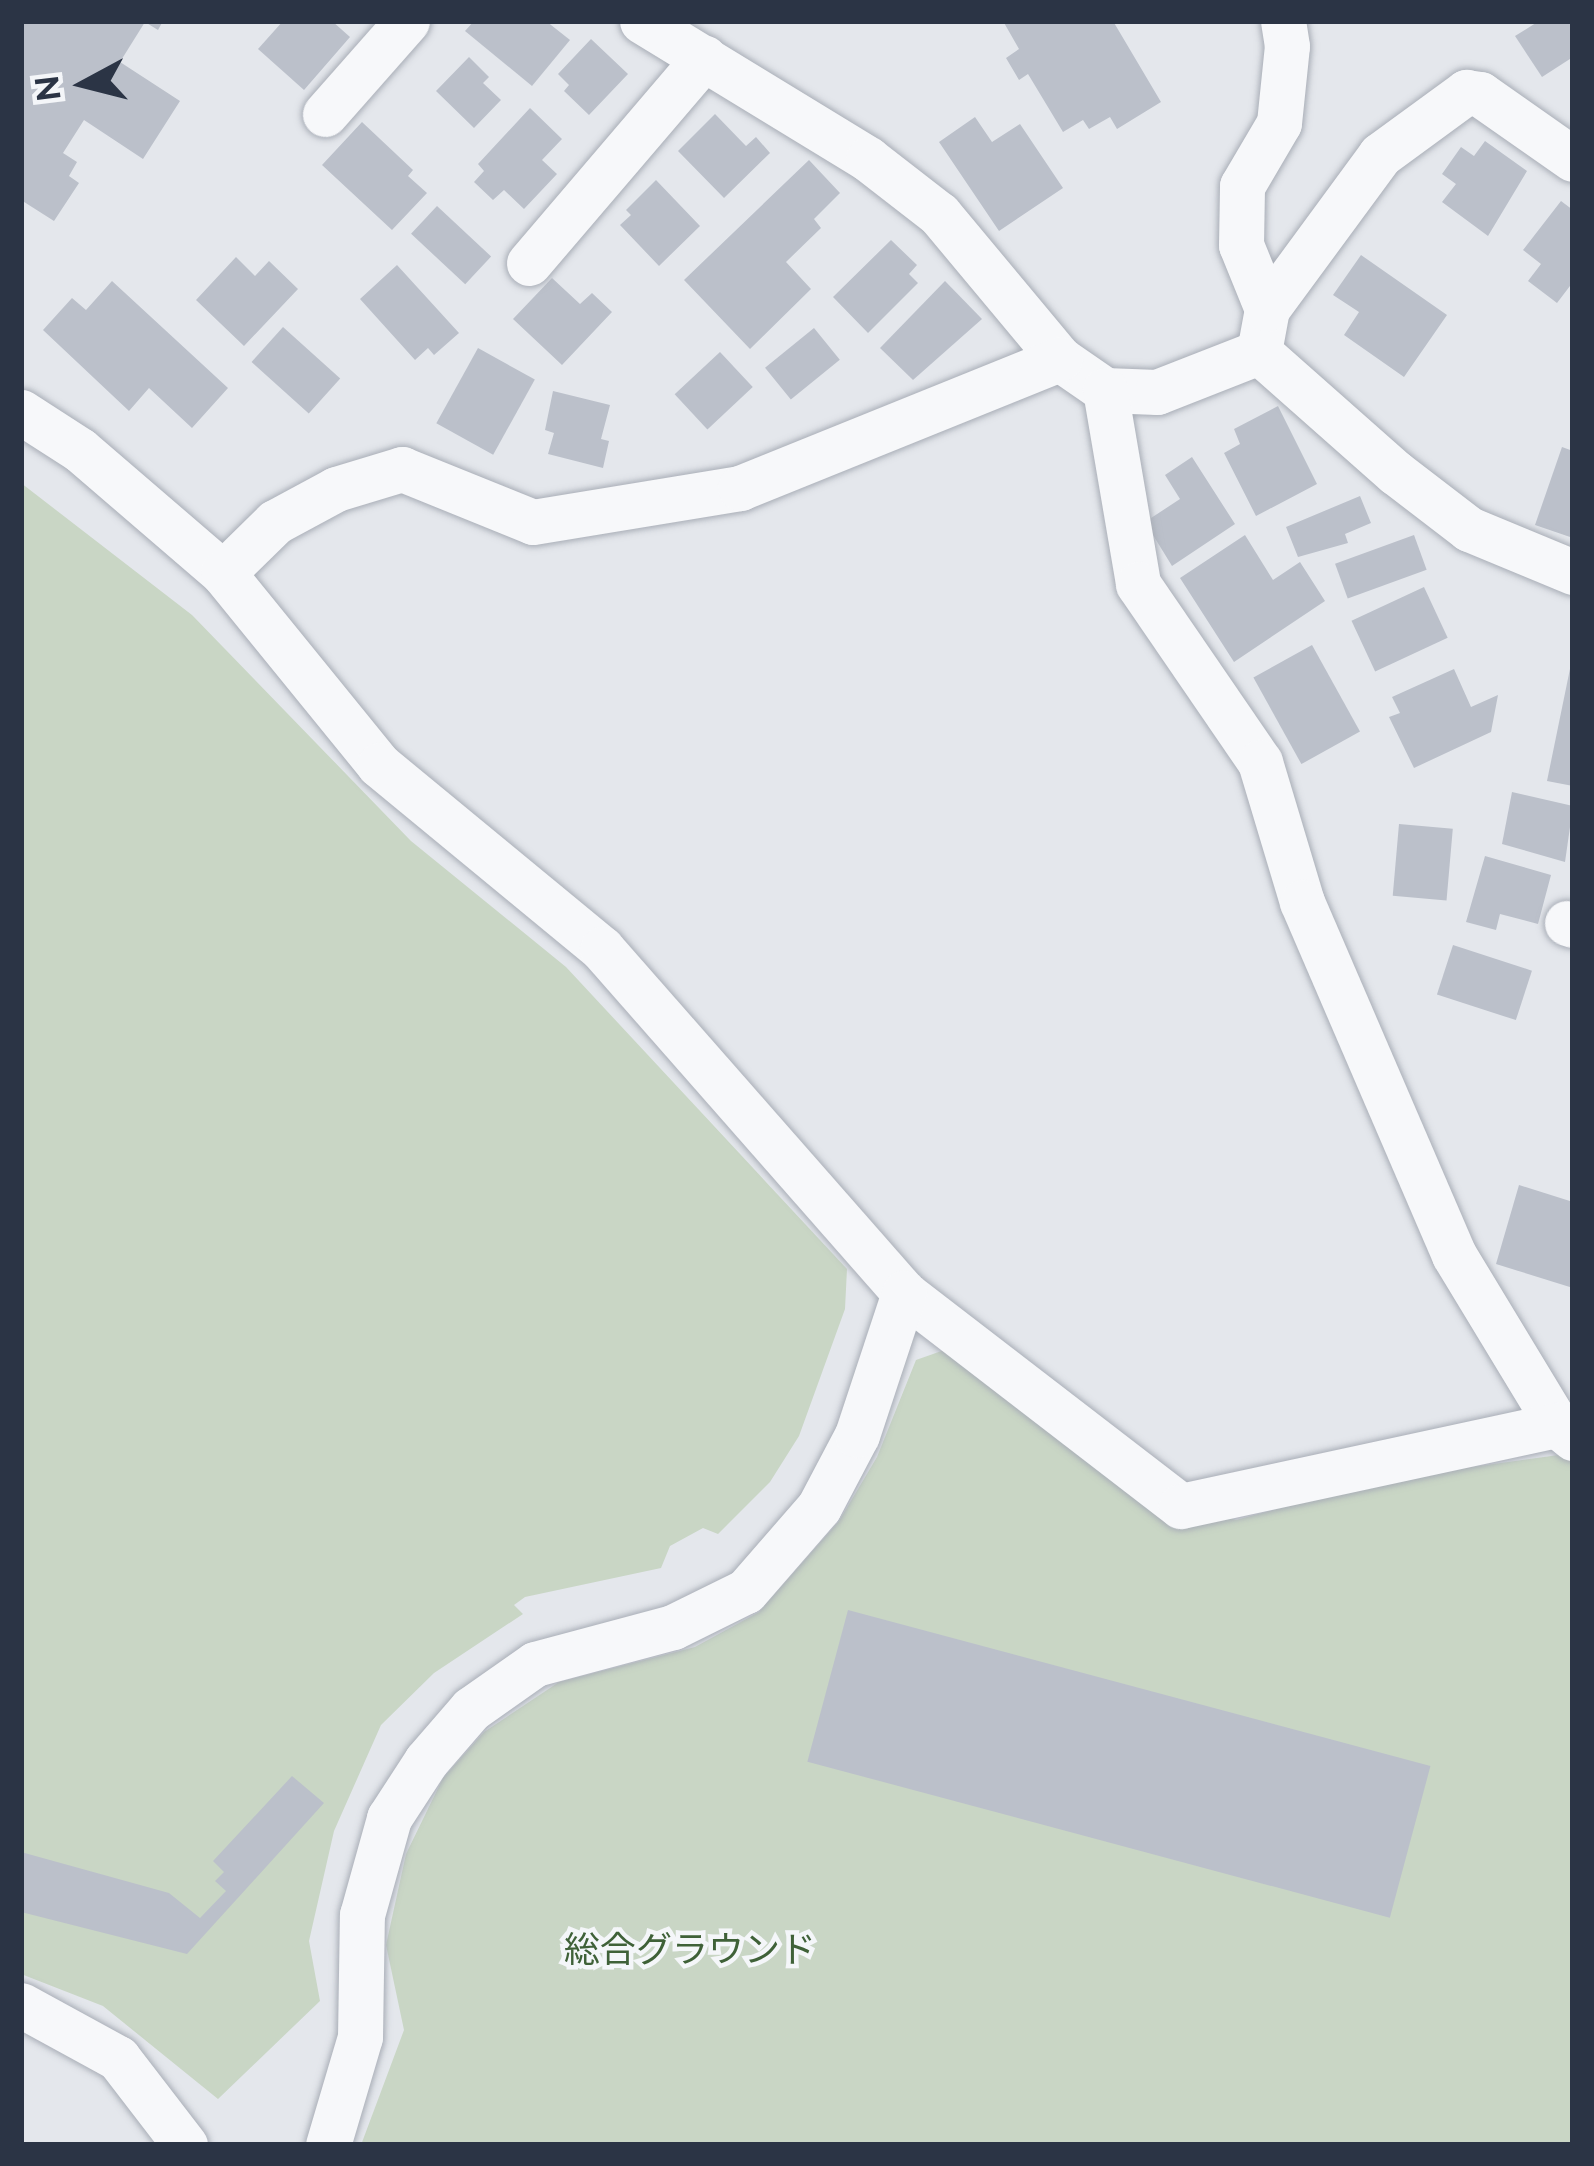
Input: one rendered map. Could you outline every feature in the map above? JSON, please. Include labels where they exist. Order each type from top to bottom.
[{"type":"street","points":[[325,115],[407,21]]},
{"type":"street","points":[[642,21],[868,159],[938,214],[1060,359],[1105,390],[1157,392],[1263,331],[1380,155],[1466,92],[1480,94],[1573,158]]},
{"type":"street","points":[[1283,21],[1287,46],[1279,123],[1242,186],[1241,245],[1263,331],[1469,530],[1573,572]]},
{"type":"street","points":[[529,263],[704,58]]},
{"type":"street","points":[[223,572],[275,522],[336,489],[402,470],[533,522],[740,488],[1060,359]]},
{"type":"street","points":[[21,412],[80,450],[223,572],[379,765],[602,949],[904,1294],[1181,1506],[1565,1431],[1454,1255],[1302,902],[1260,762],[1138,584],[1105,390]]},
{"type":"street","points":[[328,2145],[360,2037],[362,1916],[389,1818],[426,1761],[471,1709],[536,1664],[673,1627],[746,1591],[819,1507],[857,1435],[904,1294]]},
{"type":"street","points":[[21,2005],[118,2057],[185,2145]]},
{"type":"green space","points":[[21,483],[192,615],[411,841],[566,967],[847,1269],[845,1309],[799,1436],[770,1482],[718,1534],[703,1528],[670,1546],[661,1568],[525,1597],[514,1605],[523,1614],[434,1673],[381,1725],[334,1831],[309,1941],[320,2001],[218,2099],[103,2006],[21,1974]]},
{"type":"green space","name":"総合グラウンド","points":[[967,1342],[1198,1508],[1236,1520],[1392,1478],[1573,1453],[1573,2145],[361,2145],[404,2030],[386,1945],[406,1854],[443,1778],[484,1732],[559,1682],[695,1647],[759,1612],[839,1521],[877,1457],[916,1360]]},
{"type":"building","points":[[21,21],[163,21],[158,30],[145,22],[120,62],[180,101],[143,159],[84,120],[63,153],[77,162],[69,176],[79,183],[54,221],[21,200]]},
{"type":"building","points":[[283,21],[332,21],[350,37],[304,90],[258,49]]},
{"type":"building","points":[[474,21],[546,21],[570,40],[532,86],[465,31]]},
{"type":"building","points":[[1003,21],[1113,21],[1161,102],[1117,129],[1110,117],[1089,129],[1083,120],[1063,132],[1028,74],[1019,80],[1006,58],[1019,49]]},
{"type":"building","points":[[1539,21],[1573,21],[1573,57],[1542,77],[1515,36]]},
{"type":"building","points":[[591,39],[628,74],[589,115],[564,91],[569,85],[558,74]]},
{"type":"building","points":[[469,57],[489,77],[483,83],[501,100],[474,128],[436,91]]},
{"type":"building","points":[[530,108],[562,139],[542,160],[557,174],[524,209],[504,190],[493,200],[474,182],[484,171],[478,164]]},
{"type":"building","points":[[715,114],[746,146],[756,137],[770,153],[724,198],[678,151]]},
{"type":"building","points":[[975,117],[992,142],[1020,124],[1063,188],[999,231],[939,142]]},
{"type":"building","points":[[362,122],[413,170],[408,176],[427,193],[392,230],[322,165]]},
{"type":"building","points":[[1485,141],[1527,171],[1488,236],[1442,202],[1456,184],[1442,174],[1461,147],[1474,156]]},
{"type":"building","points":[[809,160],[840,193],[814,219],[821,228],[786,262],[811,289],[750,349],[684,280]]},
{"type":"building","points":[[656,180],[700,226],[659,266],[620,225],[631,215],[626,210]]},
{"type":"building","points":[[1561,201],[1573,210],[1573,282],[1557,303],[1528,281],[1541,264],[1523,250]]},
{"type":"building","points":[[437,206],[491,256],[465,284],[411,234]]},
{"type":"building","points":[[891,240],[917,265],[909,274],[918,283],[868,333],[833,297]]},
{"type":"building","points":[[1361,255],[1447,315],[1404,377],[1344,335],[1359,312],[1333,295]]},
{"type":"building","points":[[236,257],[255,276],[269,261],[298,289],[244,346],[196,300]]},
{"type":"building","points":[[397,265],[459,333],[434,355],[428,348],[415,360],[360,299]]},
{"type":"building","points":[[552,278],[580,304],[592,293],[612,312],[562,365],[513,319]]},
{"type":"building","points":[[112,281],[228,388],[192,428],[149,388],[129,411],[43,330],[72,298],[86,310]]},
{"type":"building","points":[[945,281],[982,319],[913,380],[880,348]]},
{"type":"building","points":[[283,327],[340,379],[309,413],[252,362]]},
{"type":"building","points":[[814,328],[840,360],[791,400],[765,368]]},
{"type":"building","points":[[478,348],[535,380],[493,455],[436,423]]},
{"type":"building","points":[[720,352],[753,387],[707,429],[675,394]]},
{"type":"building","points":[[553,391],[610,405],[601,439],[609,441],[603,468],[548,454],[554,433],[545,430]]},
{"type":"building","points":[[1278,406],[1317,484],[1256,516],[1224,453],[1240,444],[1234,429]]},
{"type":"building","points":[[1562,447],[1573,451],[1573,538],[1535,525]]},
{"type":"building","points":[[1192,457],[1235,524],[1172,566],[1145,522],[1180,499],[1165,475]]},
{"type":"building","points":[[1360,496],[1371,523],[1345,534],[1348,543],[1298,557],[1286,527]]},
{"type":"building","points":[[1245,535],[1273,580],[1300,562],[1325,601],[1234,662],[1180,578]]},
{"type":"building","points":[[1414,535],[1427,570],[1348,598],[1335,564]]},
{"type":"building","points":[[1424,587],[1448,638],[1375,672],[1351,621]]},
{"type":"building","points":[[1312,645],[1360,732],[1301,764],[1253,677]]},
{"type":"building","points":[[1573,664],[1573,786],[1547,781]]},
{"type":"building","points":[[1454,669],[1471,707],[1498,695],[1491,732],[1414,768],[1389,717],[1400,713],[1392,697]]},
{"type":"building","points":[[1512,792],[1573,806],[1565,862],[1502,844]]},
{"type":"building","points":[[1399,824],[1453,829],[1447,900],[1393,896]]},
{"type":"building","points":[[1485,856],[1551,875],[1538,924],[1500,914],[1496,930],[1466,922]]},
{"type":"building","points":[[1453,945],[1532,971],[1516,1020],[1437,994]]},
{"type":"building","points":[[1519,1185],[1573,1202],[1573,1288],[1496,1264]]},
{"type":"building","points":[[848,1610],[1430,1766],[1390,1918],[807,1762]]},
{"type":"building","points":[[292,1776],[324,1803],[187,1954],[21,1912],[21,1852],[169,1893],[200,1918],[226,1891],[215,1881],[224,1872],[213,1861]]}]
